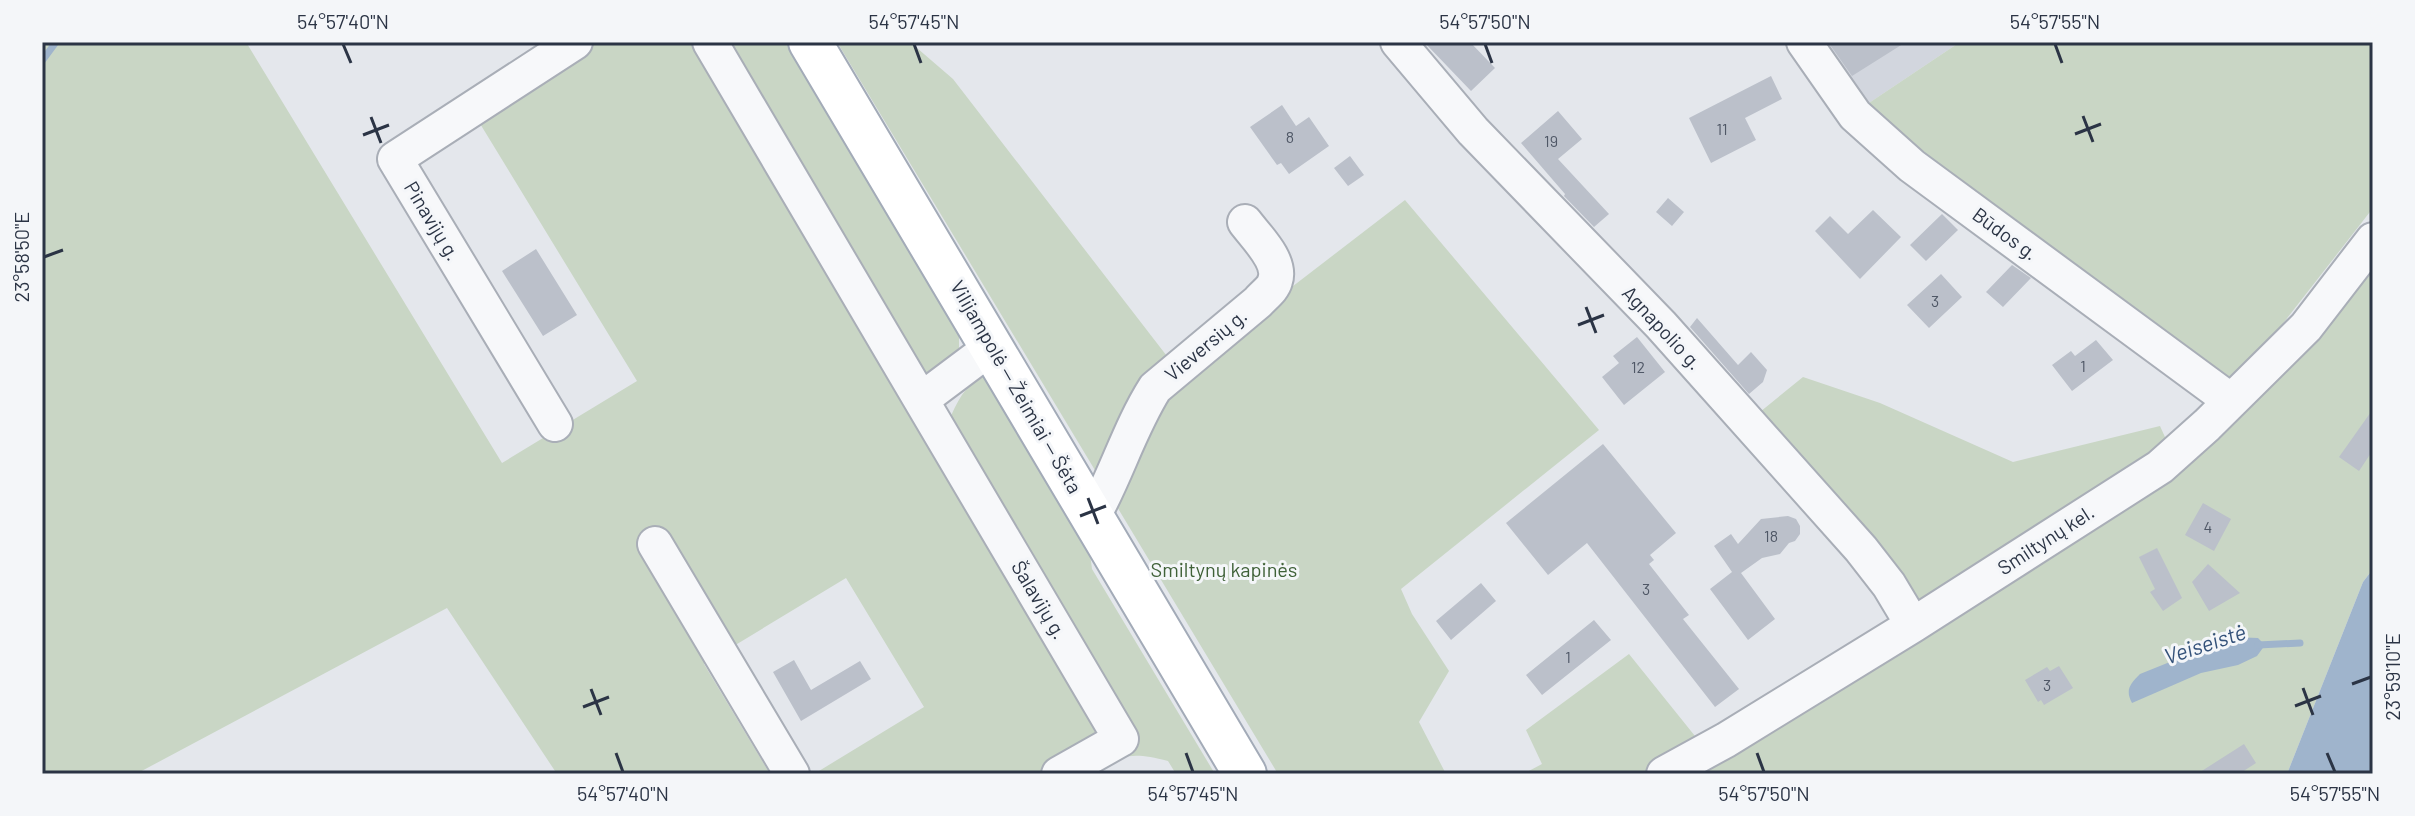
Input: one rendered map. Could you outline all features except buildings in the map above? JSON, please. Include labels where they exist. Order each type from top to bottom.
[{"type":"main road","name":"Vilijampolė — Žeimiai — Šėta","points":[[810,42],[1245,774]]},
{"type":"street","name":"Pinavijų g.","points":[[555,424],[395,159],[575,42]]},
{"type":"street","points":[[710,42],[921,400],[993,346]]},
{"type":"street","name":"Agnapolio g.","points":[[1398,42],[1473,131],[1661,325],[1861,549],[1889,585],[1913,625]]},
{"type":"street","name":"Būdos g.","points":[[1804,42],[1855,115],[1912,166],[2231,401]]},
{"type":"street","name":"Vieversių g.","points":[[1092,518],[1107,493],[1143,407],[1155,388],[1274,285],[1277,278],[1273,260],[1245,222]]},
{"type":"street","name":"Smiltynų kel.","points":[[1664,774],[1726,740],[1913,625],[2160,467],[2306,327],[2373,240]]},
{"type":"street","name":"Šalavijų g.","points":[[921,400],[1121,739],[1059,774]]},
{"type":"street","points":[[655,544],[792,774]]},
{"type":"shaded area","points":[[1808,42],[1960,42],[1860,109]]},
{"type":"green space","points":[[42,42],[246,42],[502,463],[637,381],[479,122],[568,68],[553,42],[786,42],[959,335],[959,353],[926,374],[951,416],[967,389],[993,373],[1088,538],[1092,569],[1215,774],[1176,774],[1168,761],[1135,756],[1118,759],[1087,774],[814,774],[924,707],[846,578],[704,664],[770,774],[557,774],[447,608],[136,774],[42,774]]},
{"type":"green space","name":"Smiltynų kapinės","points":[[837,42],[910,42],[953,79],[1180,373],[1405,200],[1599,430],[1401,589],[1412,614],[1449,671],[1419,722],[1446,774],[1278,774]]},
{"type":"green space","points":[[1960,42],[2373,42],[2373,208],[2235,385],[1860,109]]},
{"type":"green space","points":[[2373,264],[2373,569],[2363,582],[2287,774],[1677,774],[2200,451],[2291,362]]},
{"type":"green space","points":[[1803,377],[1880,403],[2013,462],[2160,426],[2169,446],[1922,614],[1755,416]]},
{"type":"green space","points":[[1629,654],[1703,746],[1653,774],[1523,774],[1542,764],[1526,730]]},
{"type":"water","points":[[2373,569],[2373,774],[2287,774],[2363,582]]},
{"type":"water","points":[[2232,637],[2258,638],[2265,645],[2257,656],[2238,665],[2201,673],[2132,703],[2130,687],[2140,674]]},
{"type":"waterway","points":[[42,61],[56,42]]},
{"type":"waterway","name":"Veiseistė","points":[[2258,645],[2300,643]]}]
